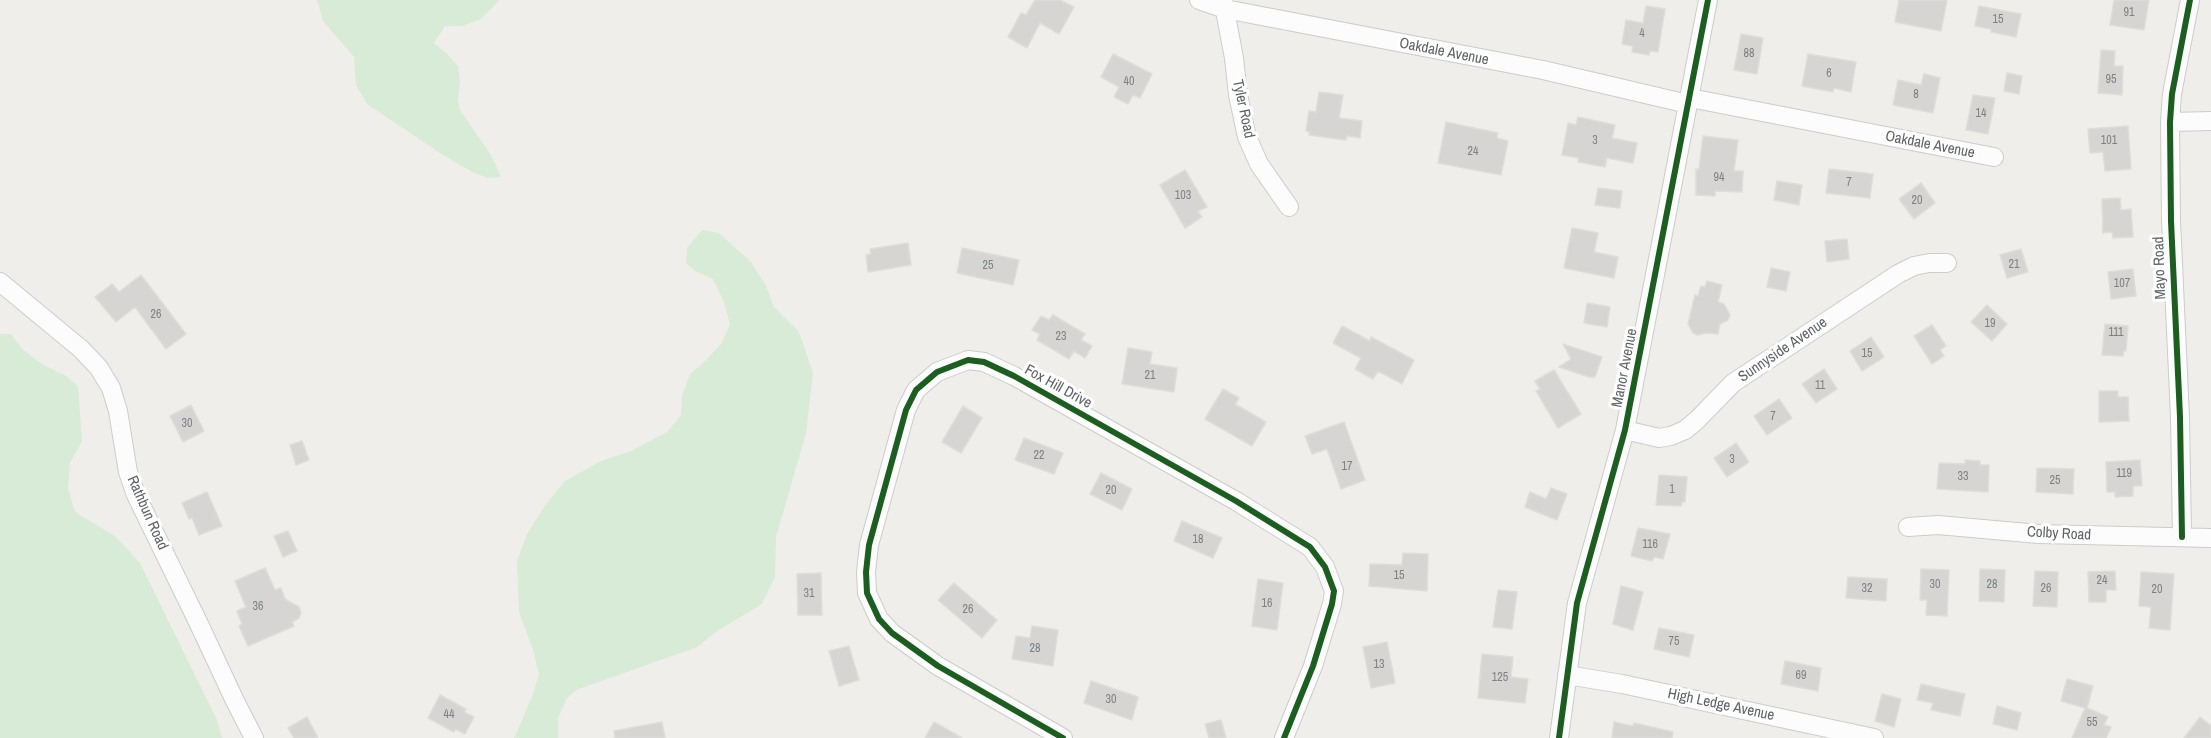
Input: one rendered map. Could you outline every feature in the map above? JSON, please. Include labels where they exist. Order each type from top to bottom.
[{"type":"street","name":"Oakdale Avenue","points":[[1199,0],[1689,101],[1994,157]]},
{"type":"street","name":"Manor Avenue","points":[[1559,738],[1577,603],[1625,430],[1708,0]]},
{"type":"street","name":"Mayo Road","points":[[2182,537],[2180,417],[2171,221],[2170,122],[2172,94],[2190,0]]},
{"type":"street","name":"Tyler Road","points":[[1224,5],[1247,137],[1258,164],[1289,207]]},
{"type":"street","points":[[2170,122],[2211,121]]},
{"type":"street","name":"Sunnyside Avenue","points":[[1625,430],[1659,438],[1685,430],[1733,383],[1898,274],[1929,262],[1947,263]]},
{"type":"street","name":"Rathbun Road","points":[[0,282],[81,349],[99,368],[111,388],[118,411],[128,472],[136,495],[254,738]]},
{"type":"street","name":"Fox Hill Drive","points":[[1063,738],[938,666],[891,633],[879,619],[867,593],[866,572],[869,545],[906,410],[916,390],[936,372],[968,360],[984,362],[1014,376],[1236,501],[1310,547],[1325,567],[1334,591],[1313,666],[1284,738]]},
{"type":"street","name":"Colby Road","points":[[1908,527],[1938,525],[2039,534],[2211,538]]},
{"type":"street","name":"High Ledge Avenue","points":[[1567,675],[1622,684],[1874,738]]},
{"type":"green space","points":[[317,0],[499,0],[481,19],[462,26],[445,26],[434,43],[458,66],[460,110],[491,155],[501,177],[488,178],[472,172],[367,104],[356,85],[354,57],[323,21]]},
{"type":"green space","points":[[702,230],[719,233],[751,262],[766,286],[774,307],[799,332],[813,373],[806,433],[776,537],[775,577],[762,604],[717,631],[697,647],[576,690],[567,698],[558,718],[558,738],[514,738],[532,697],[539,674],[519,612],[517,561],[527,534],[546,504],[565,481],[601,461],[631,451],[667,432],[681,415],[682,396],[690,374],[722,343],[730,324],[724,302],[713,279],[695,271],[686,263],[687,248]]},
{"type":"green space","points":[[0,334],[11,334],[22,349],[78,386],[82,441],[70,463],[68,488],[75,512],[115,536],[140,563],[217,720],[222,738],[0,738]]},
{"type":"building","points":[[1035,0],[1060,0],[1074,7],[1059,34],[1040,23],[1027,48],[1008,37],[1021,13],[1026,15]]},
{"type":"building","points":[[1899,0],[1947,0],[1941,31],[1895,22]]},
{"type":"building","points":[[2114,0],[2149,0],[2144,30],[2110,25]]},
{"type":"building","points":[[1646,6],[1665,9],[1658,52],[1650,51],[1649,55],[1632,52],[1633,46],[1622,44],[1626,20],[1643,23]]},
{"type":"building","points":[[1979,6],[2021,14],[2016,37],[1975,26]]},
{"type":"building","points":[[1741,34],[1763,38],[1757,74],[1734,70]]},
{"type":"building","points":[[2101,50],[2115,51],[2114,66],[2123,66],[2122,95],[2098,93]]},
{"type":"building","points":[[1113,54],[1152,74],[1140,98],[1133,95],[1128,104],[1114,97],[1119,87],[1101,77]]},
{"type":"building","points":[[1808,54],[1856,62],[1851,92],[1834,88],[1833,92],[1802,86]]},
{"type":"building","points":[[2007,73],[2022,76],[2019,94],[2004,91]]},
{"type":"building","points":[[1924,74],[1940,78],[1933,113],[1893,105],[1898,80],[1921,85]]},
{"type":"building","points":[[1319,92],[1343,95],[1339,118],[1362,121],[1360,138],[1347,136],[1346,140],[1309,135],[1310,132],[1306,131],[1309,111],[1316,112]]},
{"type":"building","points":[[1973,95],[1995,98],[1988,134],[1966,130]]},
{"type":"building","points":[[1578,117],[1615,125],[1612,138],[1637,143],[1633,163],[1607,158],[1605,167],[1578,162],[1579,158],[1562,155],[1568,123],[1576,125]]},
{"type":"building","points":[[1446,122],[1498,133],[1497,138],[1508,141],[1501,175],[1438,163]]},
{"type":"building","points":[[2128,126],[2131,169],[2105,171],[2103,152],[2090,153],[2088,129]]},
{"type":"building","points":[[1703,136],[1738,140],[1734,171],[1743,171],[1742,192],[1715,191],[1715,196],[1696,195],[1696,169],[1699,169]]},
{"type":"building","points":[[1829,169],[1873,174],[1870,198],[1826,193]]},
{"type":"building","points":[[1185,170],[1207,207],[1198,211],[1202,217],[1185,228],[1160,185]]},
{"type":"building","points":[[1777,181],[1802,185],[1799,205],[1774,200]]},
{"type":"building","points":[[1921,183],[1935,203],[1914,219],[1899,199]]},
{"type":"building","points":[[1598,188],[1622,191],[1620,208],[1595,205]]},
{"type":"building","points":[[2120,198],[2121,210],[2131,209],[2133,237],[2113,238],[2112,232],[2103,233],[2102,199]]},
{"type":"building","points":[[1572,228],[1598,233],[1594,252],[1618,257],[1614,278],[1564,268]]},
{"type":"building","points":[[1847,239],[1849,259],[1827,262],[1825,241]]},
{"type":"building","points":[[908,243],[911,265],[868,272],[866,255],[871,254],[870,249]]},
{"type":"building","points":[[962,248],[1019,260],[1013,285],[957,273]]},
{"type":"building","points":[[2021,249],[2028,272],[2007,278],[2000,255]]},
{"type":"building","points":[[1771,268],[1790,272],[1786,291],[1767,287]]},
{"type":"building","points":[[2133,269],[2136,296],[2111,299],[2108,272]]},
{"type":"building","points":[[141,275],[186,334],[166,349],[135,307],[116,322],[95,297],[112,284],[119,292]]},
{"type":"building","points":[[1707,281],[1722,285],[1718,302],[1724,304],[1730,315],[1728,320],[1720,324],[1718,334],[1697,335],[1693,333],[1688,324],[1695,295],[1698,296],[1701,286],[1705,287]]},
{"type":"building","points":[[1587,303],[1610,307],[1607,327],[1584,323]]},
{"type":"building","points":[[1987,305],[2007,324],[1992,341],[1971,322]]},
{"type":"building","points":[[1053,315],[1085,334],[1081,340],[1092,346],[1085,358],[1074,351],[1069,359],[1037,340],[1040,334],[1032,330],[1041,316],[1049,320]]},
{"type":"building","points":[[2105,324],[2128,326],[2126,351],[2124,350],[2123,356],[2102,355]]},
{"type":"building","points":[[1932,325],[1946,346],[1940,350],[1944,356],[1932,364],[1914,336]]},
{"type":"building","points":[[1342,326],[1370,341],[1371,337],[1414,360],[1402,384],[1378,371],[1373,379],[1355,369],[1361,358],[1333,343]]},
{"type":"building","points":[[1871,337],[1884,357],[1862,371],[1850,351]]},
{"type":"building","points":[[1563,344],[1602,357],[1595,377],[1559,367],[1571,359]]},
{"type":"building","points":[[1128,348],[1152,352],[1150,364],[1177,368],[1174,392],[1122,384]]},
{"type":"building","points":[[1824,369],[1837,389],[1816,403],[1802,384]]},
{"type":"building","points":[[1554,370],[1581,414],[1558,428],[1536,391],[1540,389],[1535,381]]},
{"type":"building","points":[[1223,389],[1239,398],[1235,404],[1266,422],[1252,446],[1205,419]]},
{"type":"building","points":[[2099,391],[2118,391],[2118,397],[2128,397],[2129,421],[2099,422]]},
{"type":"building","points":[[1779,399],[1792,418],[1767,435],[1754,416]]},
{"type":"building","points":[[191,405],[204,431],[183,442],[170,416]]},
{"type":"building","points":[[963,406],[982,418],[961,453],[942,442]]},
{"type":"building","points":[[1344,422],[1365,480],[1341,489],[1327,449],[1312,454],[1305,436]]},
{"type":"building","points":[[1024,438],[1063,453],[1054,474],[1015,460]]},
{"type":"building","points":[[302,441],[309,460],[296,465],[290,445]]},
{"type":"building","points":[[1736,443],[1749,462],[1727,477],[1714,458]]},
{"type":"building","points":[[1965,460],[1980,461],[1980,465],[1989,465],[1988,492],[1937,489],[1939,463],[1965,464]]},
{"type":"building","points":[[2140,460],[2142,486],[2133,486],[2133,496],[2115,497],[2115,492],[2107,492],[2106,462]]},
{"type":"building","points":[[2037,468],[2074,469],[2073,494],[2036,492]]},
{"type":"building","points":[[1101,473],[1132,489],[1122,510],[1090,494]]},
{"type":"building","points":[[1659,475],[1687,477],[1685,502],[1682,502],[1681,506],[1656,505]]},
{"type":"building","points":[[1551,488],[1567,494],[1557,520],[1525,507],[1530,492],[1546,499]]},
{"type":"building","points":[[207,492],[222,526],[199,535],[182,503]]},
{"type":"building","points":[[1182,521],[1222,538],[1213,558],[1174,541]]},
{"type":"building","points":[[1638,528],[1670,534],[1663,559],[1654,557],[1652,561],[1631,556]]},
{"type":"building","points":[[288,531],[297,551],[283,557],[274,536]]},
{"type":"building","points":[[1403,553],[1428,554],[1427,591],[1369,586],[1370,564],[1402,565]]},
{"type":"building","points":[[265,568],[275,590],[281,588],[285,599],[299,607],[301,613],[299,618],[292,622],[294,626],[248,646],[239,626],[242,624],[237,611],[246,607],[235,581]]},
{"type":"building","points":[[1921,569],[1949,570],[1947,616],[1926,615],[1927,600],[1920,600]]},
{"type":"building","points":[[1980,569],[2005,570],[2004,602],[1979,601]]},
{"type":"building","points":[[2035,571],[2058,572],[2057,607],[2033,606]]},
{"type":"building","points":[[2115,571],[2116,590],[2106,590],[2106,602],[2089,602],[2088,572]]},
{"type":"building","points":[[2141,572],[2174,574],[2170,630],[2149,628],[2151,607],[2139,606]]},
{"type":"building","points":[[821,573],[822,615],[798,615],[797,574]]},
{"type":"building","points":[[1848,577],[1887,579],[1886,601],[1846,598]]},
{"type":"building","points":[[1258,579],[1283,583],[1277,630],[1252,626]]},
{"type":"building","points":[[954,583],[997,620],[982,638],[938,600]]},
{"type":"building","points":[[1621,586],[1643,592],[1633,630],[1613,624]]},
{"type":"building","points":[[1498,590],[1517,592],[1512,629],[1493,627]]},
{"type":"building","points":[[1032,626],[1058,630],[1053,666],[1012,659],[1016,636],[1030,638]]},
{"type":"building","points":[[1659,628],[1694,635],[1689,657],[1654,649]]},
{"type":"building","points":[[1387,642],[1395,683],[1371,688],[1363,647]]},
{"type":"building","points":[[849,646],[859,680],[839,686],[829,651]]},
{"type":"building","points":[[1482,654],[1513,657],[1511,677],[1528,679],[1525,703],[1478,698]]},
{"type":"building","points":[[1785,661],[1821,668],[1818,691],[1781,684]]},
{"type":"building","points":[[2067,679],[2093,686],[2087,708],[2108,717],[2104,725],[2111,727],[2106,738],[2072,738],[2085,708],[2061,701]]},
{"type":"building","points":[[1091,681],[1138,697],[1132,720],[1084,703]]},
{"type":"building","points":[[1921,684],[1965,694],[1960,716],[1931,710],[1933,703],[1917,700]]},
{"type":"building","points":[[1882,694],[1901,699],[1894,727],[1875,721]]},
{"type":"building","points":[[440,695],[466,709],[464,712],[474,717],[465,734],[455,729],[454,732],[428,718]]},
{"type":"building","points":[[1997,706],[2021,713],[2017,730],[1993,724]]},
{"type":"building","points":[[307,717],[318,738],[294,738],[288,728]]},
{"type":"building","points":[[2200,717],[2211,726],[2211,738],[2184,738]]},
{"type":"building","points":[[1221,720],[1226,738],[1209,738],[1205,724]]},
{"type":"building","points":[[662,722],[665,738],[615,738],[614,731]]},
{"type":"building","points":[[934,722],[962,738],[925,738]]},
{"type":"building","points":[[1614,722],[1633,726],[1634,723],[1673,732],[1672,738],[1612,738]]},
{"type":"cycle path","points":[[1559,738],[1577,603],[1625,430],[1708,0]]},
{"type":"cycle path","points":[[2182,537],[2180,417],[2171,221],[2170,122],[2172,94],[2190,0]]},
{"type":"cycle path","points":[[1063,738],[938,666],[892,633],[879,619],[867,593],[866,572],[869,545],[906,410],[916,390],[937,372],[968,360],[984,362],[1014,376],[1236,501],[1310,547],[1325,567],[1334,591],[1313,666],[1284,738]]}]
